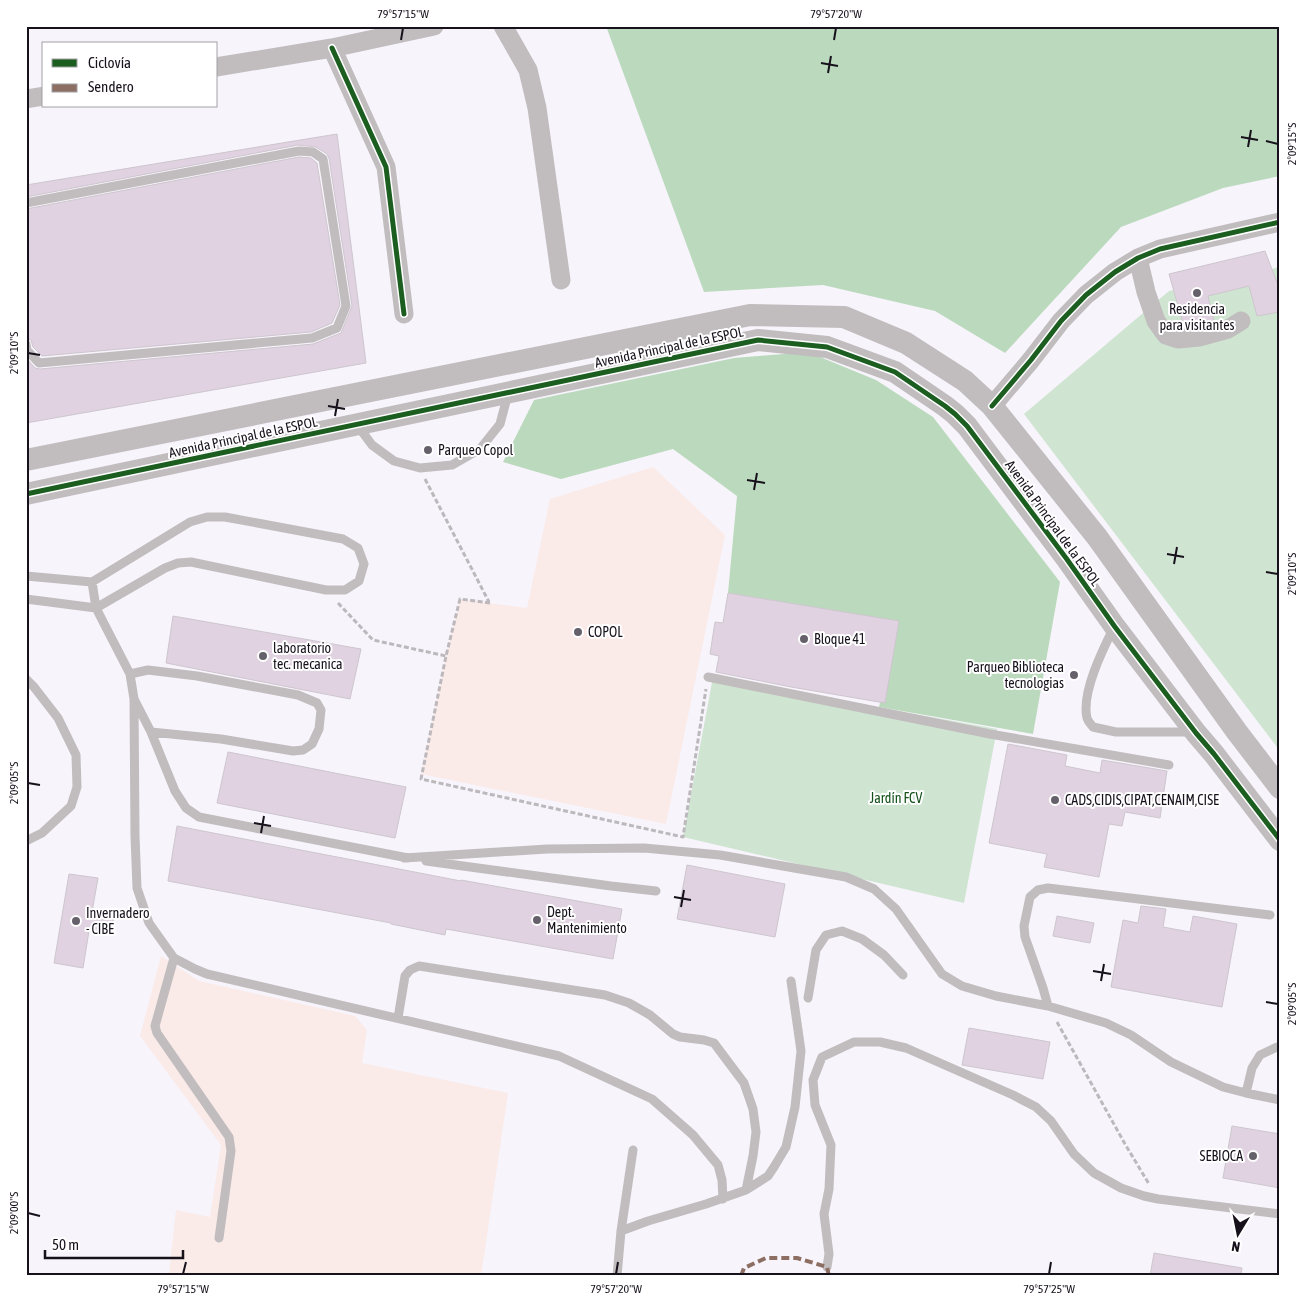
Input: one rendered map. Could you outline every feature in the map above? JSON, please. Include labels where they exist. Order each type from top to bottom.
[{"type":"street","points":[[218,67],[332,48],[434,26]]},
{"type":"street","points":[[503,26],[528,70],[536,108],[561,280]]},
{"type":"street","points":[[332,48],[386,167],[404,314]]},
{"type":"street","points":[[26,99],[42,96]]},
{"type":"street","points":[[992,406],[1061,321],[1086,295],[1115,272],[1138,258],[1160,249],[1280,222]]},
{"type":"street","points":[[1138,258],[1146,292],[1156,321],[1166,335],[1178,338],[1199,337],[1228,329],[1240,321]]},
{"type":"street","name":"Avenida Principal de la ESPOL","points":[[26,460],[750,315],[844,317],[906,343],[965,381],[992,406],[1097,537],[1237,732],[1280,788]]},
{"type":"street","name":"Avenida Principal de la ESPOL","points":[[26,494],[758,340],[827,347],[895,372],[945,406],[967,426],[1115,627],[1280,840]]},
{"type":"street","points":[[945,406],[965,381]]},
{"type":"street","points":[[1066,558],[1097,537]]},
{"type":"street","points":[[1214,754],[1237,732]]},
{"type":"lane","points":[[26,203],[299,151],[313,152],[323,159],[346,306],[337,328],[312,338],[39,363],[27,350],[26,344]]},
{"type":"lane","points":[[357,424],[372,446],[394,461],[420,468],[452,465],[480,449],[500,424],[508,393]]},
{"type":"lane","points":[[26,576],[92,582],[190,522],[207,517],[225,517],[344,539],[358,548],[364,564],[360,581],[345,590],[326,590],[191,562],[178,563],[165,568],[96,608],[26,599]]},
{"type":"lane","points":[[92,582],[96,608],[130,674],[134,699],[137,888],[149,923],[174,958],[207,974],[559,1056],[652,1099],[693,1135],[718,1165],[722,1180],[722,1199]]},
{"type":"lane","points":[[1115,627],[1102,650],[1088,696],[1086,710],[1088,720],[1094,728],[1116,732],[1196,732]]},
{"type":"lane","points":[[130,674],[148,670],[198,676],[298,695],[317,703],[321,710],[319,729],[312,744],[303,750],[150,732]]},
{"type":"lane","points":[[708,676],[990,734],[1169,765]]},
{"type":"lane","points":[[26,680],[34,687],[58,718],[76,755],[77,787],[71,806],[42,833],[26,840]]},
{"type":"lane","points":[[134,699],[175,791],[186,808],[199,817],[404,858],[656,891]]},
{"type":"lane","points":[[404,858],[547,849],[644,848],[720,855],[846,877],[874,889],[896,910],[942,974],[962,986],[1048,1006],[1106,1023],[1131,1036],[1171,1062],[1223,1087],[1280,1100]]},
{"type":"lane","points":[[1048,1006],[1044,988],[1025,937],[1024,926],[1030,896],[1038,890],[1048,888],[1270,915]]},
{"type":"lane","points":[[808,998],[816,950],[826,935],[842,931],[869,944],[884,955],[903,975]]},
{"type":"lane","points":[[174,958],[155,1026],[157,1033],[229,1137],[231,1151],[219,1238]]},
{"type":"lane","points":[[398,1018],[405,976],[410,970],[419,966],[606,995],[629,1003],[650,1015],[673,1034],[714,1043],[744,1083],[753,1109],[756,1132],[754,1156],[746,1190]]},
{"type":"lane","points":[[621,1231],[722,1199],[746,1190],[768,1176],[786,1147],[795,1107],[801,1051],[791,981]]},
{"type":"lane","points":[[827,1267],[829,1254],[824,1214],[829,1189],[832,1145],[815,1105],[813,1080],[822,1057],[854,1042],[880,1042],[906,1048],[1036,1107],[1051,1121],[1074,1154],[1094,1173],[1121,1188],[1158,1199],[1280,1214]]},
{"type":"lane","points":[[1246,1093],[1252,1068],[1260,1055],[1280,1046]]},
{"type":"lane","points":[[617,1276],[621,1231],[633,1150]]},
{"type":"path","points":[[420,468],[490,603],[460,599],[446,656],[421,779],[683,837],[708,676]]},
{"type":"path","points":[[326,590],[373,640],[446,656]]},
{"type":"path","points":[[1048,1006],[1158,1199]]},
{"type":"shaded area","name":"COPOL","points":[[653,467],[725,535],[666,824],[421,774],[460,599],[527,608],[550,499]]},
{"type":"shaded area","points":[[161,956],[199,981],[355,1016],[367,1030],[362,1063],[508,1093],[481,1276],[340,1276],[328,1274],[328,1276],[177,1276],[169,1274],[176,1210],[210,1217],[221,1145],[140,1036]]},
{"type":"green space","points":[[606,26],[1280,26],[1280,176],[1223,188],[1121,227],[1005,353],[935,311],[823,285],[704,292]]},
{"type":"green space","points":[[1280,267],[1280,751],[1024,414],[1169,291]]},
{"type":"green space","points":[[808,352],[876,380],[933,417],[1060,582],[1033,734],[879,707],[898,621],[728,593],[737,496],[673,449],[561,479],[503,462],[534,400],[734,358]]},
{"type":"green space","name":"Jardín FCV","points":[[713,677],[997,729],[964,903],[683,837]]},
{"type":"building","points":[[337,134],[366,363],[26,423],[26,358],[35,368],[40,369],[313,344],[341,333],[352,306],[329,158],[327,154],[316,147],[298,145],[26,197],[26,185]]},
{"type":"building","points":[[299,157],[311,158],[317,163],[340,305],[332,323],[311,332],[42,356],[33,347],[31,340],[26,338],[26,209]]},
{"type":"building","name":"Residencia para visitantes","points":[[1265,251],[1280,290],[1280,312],[1257,316],[1249,286],[1208,296],[1214,321],[1197,326],[1184,327],[1169,274]]},
{"type":"building","name":"Bloque 41","points":[[728,593],[899,621],[885,703],[716,672],[719,656],[710,654],[715,622],[723,623]]},
{"type":"building","name":"laboratorio tec. mecanica","points":[[173,616],[361,649],[350,699],[166,663]]},
{"type":"building","name":"CADS,CIDIS,CIPAT,CENAIM,CISE","points":[[1008,744],[1067,755],[1065,766],[1100,773],[1102,760],[1167,771],[1160,818],[1125,812],[1122,826],[1109,824],[1099,877],[1044,867],[1047,854],[989,843]]},
{"type":"building","points":[[228,752],[406,787],[395,838],[217,803]]},
{"type":"building","points":[[177,826],[461,881],[622,909],[613,959],[446,929],[445,935],[168,881]]},
{"type":"building","points":[[687,865],[785,884],[775,937],[677,919]]},
{"type":"building","name":"Invernadero - CIBE","points":[[69,874],[98,878],[92,912],[114,916],[111,934],[89,931],[83,968],[54,963]]},
{"type":"building","points":[[1141,906],[1166,909],[1163,927],[1190,932],[1193,916],[1237,924],[1222,1007],[1111,987],[1123,920],[1138,923]]},
{"type":"building","points":[[1057,916],[1094,923],[1090,943],[1053,936]]},
{"type":"building","points":[[969,1028],[1050,1042],[1043,1079],[962,1065]]},
{"type":"building","name":"SEBIOCA","points":[[1232,1126],[1280,1134],[1280,1188],[1223,1178]]},
{"type":"building","points":[[1154,1253],[1242,1268],[1241,1276],[1150,1276]]},
{"type":"marked path","points":[[741,1276],[744,1268],[766,1258],[797,1258],[827,1267],[829,1276]]},
{"type":"cycle path","points":[[332,48],[386,167],[404,314]]},
{"type":"cycle path","points":[[992,406],[1061,321],[1086,295],[1115,272],[1138,258],[1160,249],[1280,222]]},
{"type":"cycle path","points":[[26,494],[758,340],[827,347],[895,372],[945,406],[967,426],[1115,627],[1280,840]]},
{"type":"place","name":"Residencia para visitantes","points":[[1197,293]]},
{"type":"place","name":"Parqueo Copol","points":[[428,450]]},
{"type":"place","name":"COPOL","points":[[578,632]]},
{"type":"place","name":"Bloque 41","points":[[804,639]]},
{"type":"place","name":"laboratorio tec. mecanica","points":[[263,656]]},
{"type":"place","name":"Parqueo Biblioteca tecnologias","points":[[1074,675]]},
{"type":"place","name":"CADS,CIDIS,CIPAT,CENAIM,CISE","points":[[1055,800]]},
{"type":"place","name":"Dept. Mantenimiento","points":[[537,920]]},
{"type":"place","name":"Invernadero - CIBE","points":[[76,921]]},
{"type":"place","name":"SEBIOCA","points":[[1253,1156]]}]
